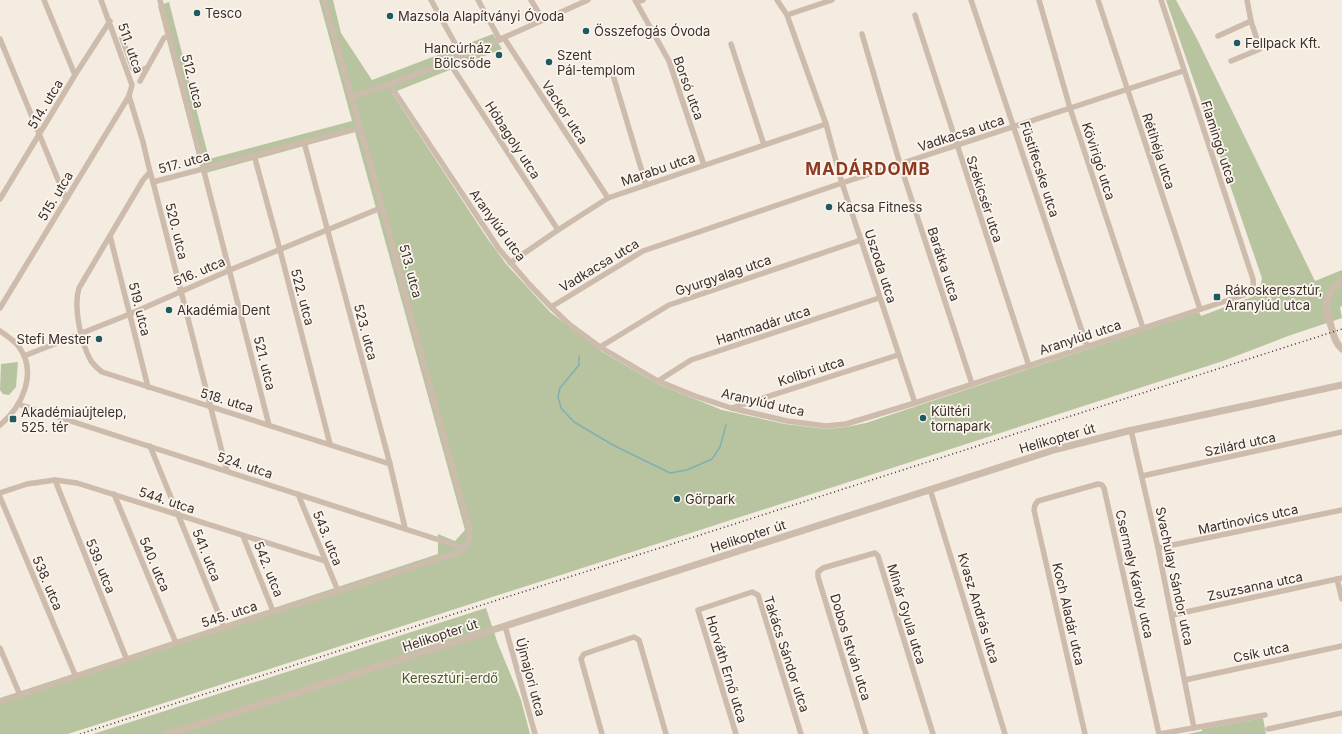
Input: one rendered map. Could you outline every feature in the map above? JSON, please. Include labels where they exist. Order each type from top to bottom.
[{"type":"street","points":[[44,0],[75,75]]},
{"type":"street","name":"511. utca","points":[[101,0],[110,21],[132,85],[129,96],[143,142],[150,172]]},
{"type":"street","name":"512. utca","points":[[160,0],[203,168]]},
{"type":"street","name":"513. utca","points":[[324,0],[469,527],[470,537],[464,548]]},
{"type":"street","points":[[431,0],[462,56]]},
{"type":"street","name":"Vackor utca","points":[[478,0],[502,39],[608,198]]},
{"type":"street","points":[[531,0],[543,20]]},
{"type":"street","points":[[351,98],[390,85],[449,62],[588,0]]},
{"type":"street","points":[[636,1],[643,0]]},
{"type":"street","name":"Uszoda utca","points":[[777,0],[787,15],[826,124],[842,183],[915,404]]},
{"type":"street","points":[[787,15],[832,0]]},
{"type":"street","name":"Füstifecske utca","points":[[971,0],[1087,346]]},
{"type":"street","name":"Kövirigó utca","points":[[1039,0],[1070,108],[1143,328]]},
{"type":"street","name":"Rétihéja utca","points":[[1098,0],[1200,309]]},
{"type":"street","name":"Flamingó utca","points":[[1161,0],[1253,279],[1254,287],[1252,291]]},
{"type":"street","points":[[1231,62],[1260,50],[1251,22],[1248,0]]},
{"type":"street","name":"Borsó utca","points":[[636,1],[669,61],[704,165]]},
{"type":"street","name":"Székicsér utca","points":[[915,15],[956,146],[1029,366]]},
{"type":"street","name":"514. utca","points":[[1,197],[75,75],[110,21]]},
{"type":"street","points":[[1218,36],[1251,22]]},
{"type":"street","name":"Barátka utca","points":[[862,34],[900,164],[972,384]]},
{"type":"street","points":[[140,81],[164,38],[170,35]]},
{"type":"street","points":[[0,38],[66,199]]},
{"type":"street","name":"511. utca","points":[[122,38],[133,69],[138,71],[147,68]]},
{"type":"street","points":[[731,44],[764,145]]},
{"type":"street","name":"Hóbagoly utca","points":[[449,62],[558,230]]},
{"type":"street","name":"Vadkacsa utca","points":[[551,307],[643,251],[842,183],[1184,71]]},
{"type":"street","points":[[613,74],[646,185]]},
{"type":"street","name":"Aranylúd utca","points":[[390,85],[489,235],[510,263],[551,307],[600,347],[658,381],[695,396],[731,408],[787,421],[826,426],[846,424],[915,404],[1247,294],[1252,291]]},
{"type":"street","name":"515. utca","points":[[0,308],[129,96]]},
{"type":"street","name":"Marabu utca","points":[[510,263],[608,198],[826,124]]},
{"type":"street","name":"517. utca","points":[[150,172],[153,182],[359,128]]},
{"type":"street","name":"523. utca","points":[[304,142],[390,464],[405,528]]},
{"type":"street","name":"522. utca","points":[[254,155],[330,444]]},
{"type":"street","name":"521. utca","points":[[203,168],[269,425]]},
{"type":"street","name":"517. utca","points":[[81,333],[76,302],[78,292],[143,180],[150,172]]},
{"type":"street","name":"520. utca","points":[[153,182],[227,471]]},
{"type":"street","points":[[0,189],[1,197]]},
{"type":"street","name":"516. utca","points":[[24,356],[130,314],[230,270],[382,207]]},
{"type":"street","name":"519. utca","points":[[110,236],[148,387]]},
{"type":"street","name":"Gyurgyalag utca","points":[[600,347],[669,305],[861,240]]},
{"type":"street","points":[[1342,282],[1331,290],[1327,297],[1326,305],[1336,342],[1342,349]]},
{"type":"street","name":"Hantmadár utca","points":[[658,381],[691,360],[879,298]]},
{"type":"street","points":[[0,331],[19,347],[24,356],[27,369],[25,390],[18,404],[0,425]]},
{"type":"street","name":"518. utca","points":[[81,333],[92,363],[102,372],[390,464]]},
{"type":"street","name":"Kolibri utca","points":[[731,408],[898,355]]},
{"type":"street","name":"Helikopter út","points":[[168,734],[1057,449],[1131,430],[1342,385]]},
{"type":"street","name":"524. utca","points":[[18,404],[464,548]]},
{"type":"street","name":"Svachulay Sándor utca","points":[[1131,430],[1158,548],[1194,728]]},
{"type":"street","name":"Szilárd utca","points":[[1142,476],[1342,432]]},
{"type":"street","name":"541. utca","points":[[150,446],[224,627]]},
{"type":"street","name":"544. utca","points":[[0,493],[27,484],[54,480],[77,483],[326,562]]},
{"type":"street","name":"539. utca","points":[[54,480],[127,660]]},
{"type":"street","name":"Csermely Károly utca","points":[[1038,501],[1098,484],[1102,485],[1104,488],[1160,734]]},
{"type":"street","name":"Kvasz András utca","points":[[930,489],[1006,734]]},
{"type":"street","name":"540. utca","points":[[114,494],[176,643]]},
{"type":"street","name":"543. utca","points":[[298,494],[338,591]]},
{"type":"street","name":"538. utca","points":[[0,497],[76,677]]},
{"type":"street","name":"Koch Aladár utca","points":[[1038,501],[1034,510],[1085,734]]},
{"type":"street","name":"Martinovics utca","points":[[1158,548],[1342,510]]},
{"type":"street","name":"542. utca","points":[[243,536],[273,611]]},
{"type":"street","name":"545. utca","points":[[0,702],[224,627],[456,553],[464,548]]},
{"type":"street","name":"Minár Gyula utca","points":[[823,568],[870,554],[875,553],[878,556],[933,734]]},
{"type":"street","name":"Dobos István utca","points":[[823,568],[818,572],[818,576],[866,734]]},
{"type":"street","points":[[1340,579],[1342,599]]},
{"type":"street","name":"Zsuzsanna utca","points":[[1172,615],[1340,579]]},
{"type":"street","name":"Takács Sándor utca","points":[[698,610],[752,592],[758,595],[801,734]]},
{"type":"street","name":"Horváth Ernő utca","points":[[698,610],[736,734]]},
{"type":"street","name":"Újmajori utca","points":[[505,626],[535,734]]},
{"type":"street","points":[[602,734],[581,659],[584,654],[634,637],[640,640],[666,734]]},
{"type":"street","name":"Csík utca","points":[[1185,680],[1342,646]]},
{"type":"street","points":[[0,648],[20,695]]},
{"type":"street","points":[[1268,729],[1342,713]]},
{"type":"street","points":[[1160,734],[1264,715]]},
{"type":"green space","points":[[319,0],[333,0],[341,33],[372,80],[493,34],[502,49],[392,93],[487,238],[507,265],[550,312],[601,351],[658,384],[722,410],[785,424],[826,429],[866,423],[1199,312],[1201,316],[1252,297],[1259,292],[1262,278],[1166,0],[1176,0],[1197,39],[1315,281],[1342,270],[1342,306],[1340,307],[1342,318],[1288,336],[1223,361],[68,734],[0,734],[0,698],[438,554],[438,534],[455,541],[465,530],[355,132],[202,174],[158,6],[169,2],[209,159],[352,121]]},
{"type":"green space","points":[[18,362],[16,387],[9,395],[3,394],[0,390],[1,364]]},
{"type":"green space","name":"Keresztúri-erdő","points":[[486,608],[498,644],[521,700],[530,734],[93,734]]},
{"type":"green space","points":[[1263,718],[1266,734],[1188,734],[1202,731],[1202,729]]},
{"type":"waterway","points":[[579,356],[579,365],[560,388],[558,397],[561,408],[574,422],[613,445],[670,473],[687,470],[712,459],[720,447],[726,425]]},
{"type":"railway","points":[[80,734],[1342,329]]},
{"type":"place","name":"Tesco","points":[[197,13]]},
{"type":"place","name":"Mazsola Alapítványi Óvoda","points":[[390,16]]},
{"type":"place","name":"Összefogás Óvoda","points":[[586,31]]},
{"type":"place","name":"Fellpack Kft.","points":[[1237,43]]},
{"type":"place","name":"Hancúrház Bölcsőde","points":[[499,55]]},
{"type":"place","name":"Szent Pál-templom","points":[[549,62]]},
{"type":"place","name":"Kacsa Fitness","points":[[829,207]]},
{"type":"place","name":"Rákoskeresztúr, Aranylúd utca","points":[[1217,297]]},
{"type":"place","name":"Akadémia Dent","points":[[169,310]]},
{"type":"place","name":"Stefi Mester","points":[[99,339]]},
{"type":"place","name":"Kültéri tornapark","points":[[923,418]]},
{"type":"place","name":"Akadémiaújtelep, 525. tér","points":[[13,419]]},
{"type":"place","name":"Görpark","points":[[677,499]]},
{"type":"district","name":"MADÁRDOMB","points":[[868,169]]}]
